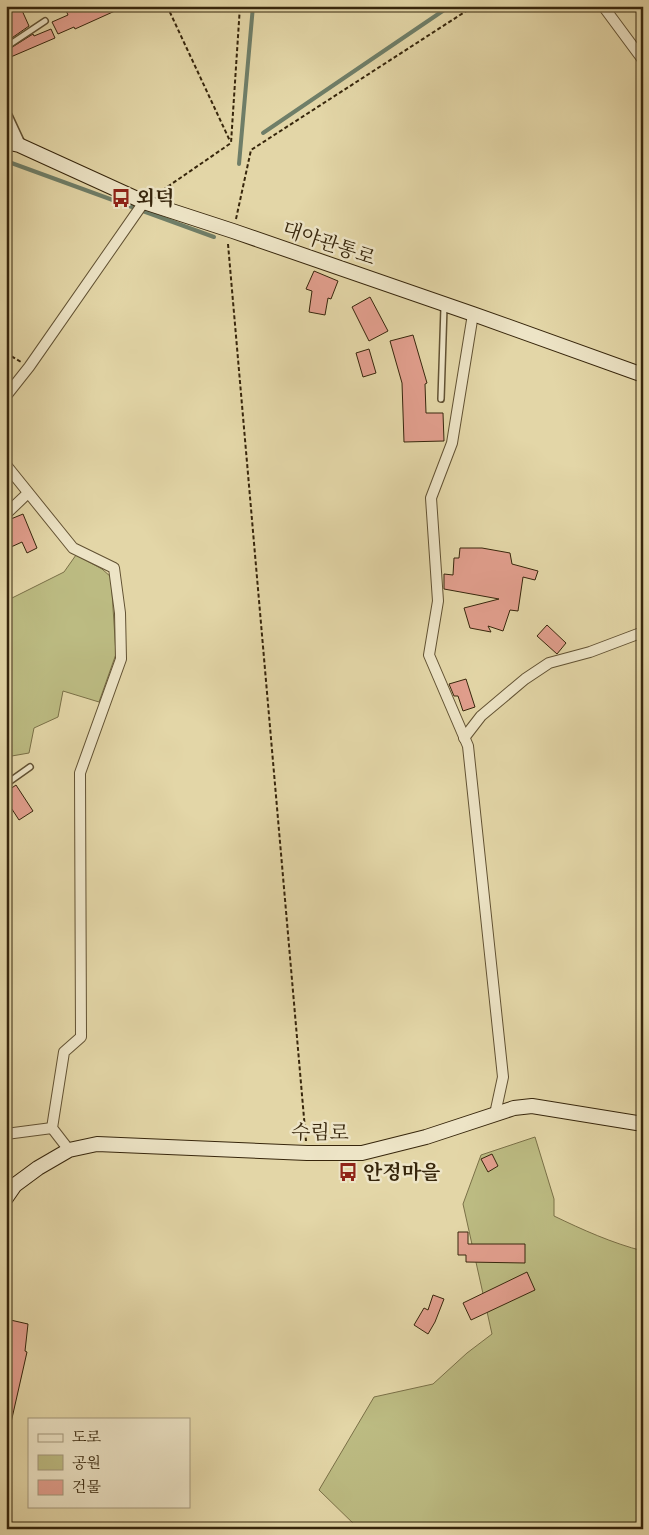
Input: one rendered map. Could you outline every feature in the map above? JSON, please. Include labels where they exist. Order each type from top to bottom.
[{"type":"main road","name":"대야관통로","points":[[12,144],[141,207],[230,230],[643,375]]},
{"type":"main road","name":"수림로","points":[[6,1198],[15,1185],[38,1168],[69,1150],[97,1144],[307,1153],[362,1152],[426,1137],[514,1108],[532,1106],[643,1124]]},
{"type":"street","points":[[603,6],[643,60]]},
{"type":"street","points":[[6,117],[12,144]]},
{"type":"street","points":[[6,396],[29,367],[141,207]]},
{"type":"street","points":[[473,314],[452,443],[431,498],[438,602],[429,655],[468,746],[503,1077],[495,1114]]},
{"type":"street","points":[[6,465],[73,548],[114,568],[120,613],[120,659],[80,773],[81,1036],[64,1052],[52,1128],[69,1150]]},
{"type":"street","points":[[6,514],[28,493]]},
{"type":"street","points":[[464,738],[481,716],[525,679],[549,663],[590,652],[643,632]]},
{"type":"street","points":[[6,1134],[52,1128]]},
{"type":"lane","points":[[6,47],[45,21]]},
{"type":"lane","points":[[441,398],[444,304]]},
{"type":"lane","points":[[6,784],[30,767]]},
{"type":"path","points":[[167,6],[231,143]]},
{"type":"path","points":[[231,143],[240,6]]},
{"type":"path","points":[[307,1153],[230,230],[251,150],[474,6]]},
{"type":"path","points":[[141,207],[231,143]]},
{"type":"path","points":[[6,353],[29,367]]},
{"type":"path","points":[[6,903],[12,904]]},
{"type":"green space","points":[[76,555],[102,569],[111,577],[116,654],[99,702],[63,691],[58,717],[34,728],[29,753],[6,757],[6,601],[64,572]]},
{"type":"green space","points":[[535,1137],[554,1199],[554,1216],[598,1236],[643,1251],[643,1529],[359,1529],[319,1490],[374,1397],[433,1384],[467,1353],[492,1334],[463,1204],[481,1155]]},
{"type":"building","points":[[6,6],[20,6],[29,26],[6,42]]},
{"type":"building","points":[[64,6],[126,6],[75,29],[74,27],[58,34],[52,22],[68,15]]},
{"type":"building","points":[[51,29],[55,38],[6,59],[6,51],[33,34],[34,36]]},
{"type":"building","points":[[314,271],[338,281],[331,299],[328,298],[325,315],[309,312],[312,291],[306,289]]},
{"type":"building","points":[[370,297],[388,331],[369,341],[352,307]]},
{"type":"building","points":[[413,335],[427,383],[425,384],[426,413],[443,413],[444,441],[404,442],[402,383],[390,341]]},
{"type":"building","points":[[369,349],[376,373],[363,377],[356,353]]},
{"type":"building","points":[[23,514],[37,548],[27,553],[22,542],[11,547],[6,536],[6,521]]},
{"type":"building","points":[[460,548],[482,548],[510,553],[512,564],[538,571],[535,580],[523,577],[518,611],[510,610],[503,631],[488,626],[491,632],[470,628],[464,608],[499,599],[444,589],[444,574],[453,575],[454,558],[459,558]]},
{"type":"building","points":[[547,625],[566,643],[557,654],[537,636]]},
{"type":"building","points":[[466,679],[475,707],[463,711],[458,696],[454,696],[449,684]]},
{"type":"building","points":[[16,785],[33,811],[19,820],[6,800],[6,792]]},
{"type":"building","points":[[492,1154],[498,1166],[488,1172],[481,1159]]},
{"type":"building","points":[[458,1232],[468,1232],[468,1244],[525,1244],[525,1263],[466,1262],[466,1255],[458,1255]]},
{"type":"building","points":[[527,1272],[535,1290],[471,1320],[463,1303]]},
{"type":"building","points":[[433,1295],[444,1299],[428,1334],[414,1325],[424,1308],[428,1310]]},
{"type":"building","points":[[6,1319],[28,1324],[25,1351],[27,1352],[10,1427],[6,1427]]},
{"type":"waterway","points":[[239,164],[253,6]]},
{"type":"waterway","points":[[263,133],[450,6]]},
{"type":"waterway","points":[[6,161],[214,237]]},
{"type":"place","name":"외덕","points":[[121,198]]},
{"type":"place","name":"안정마을","points":[[348,1172]]}]
